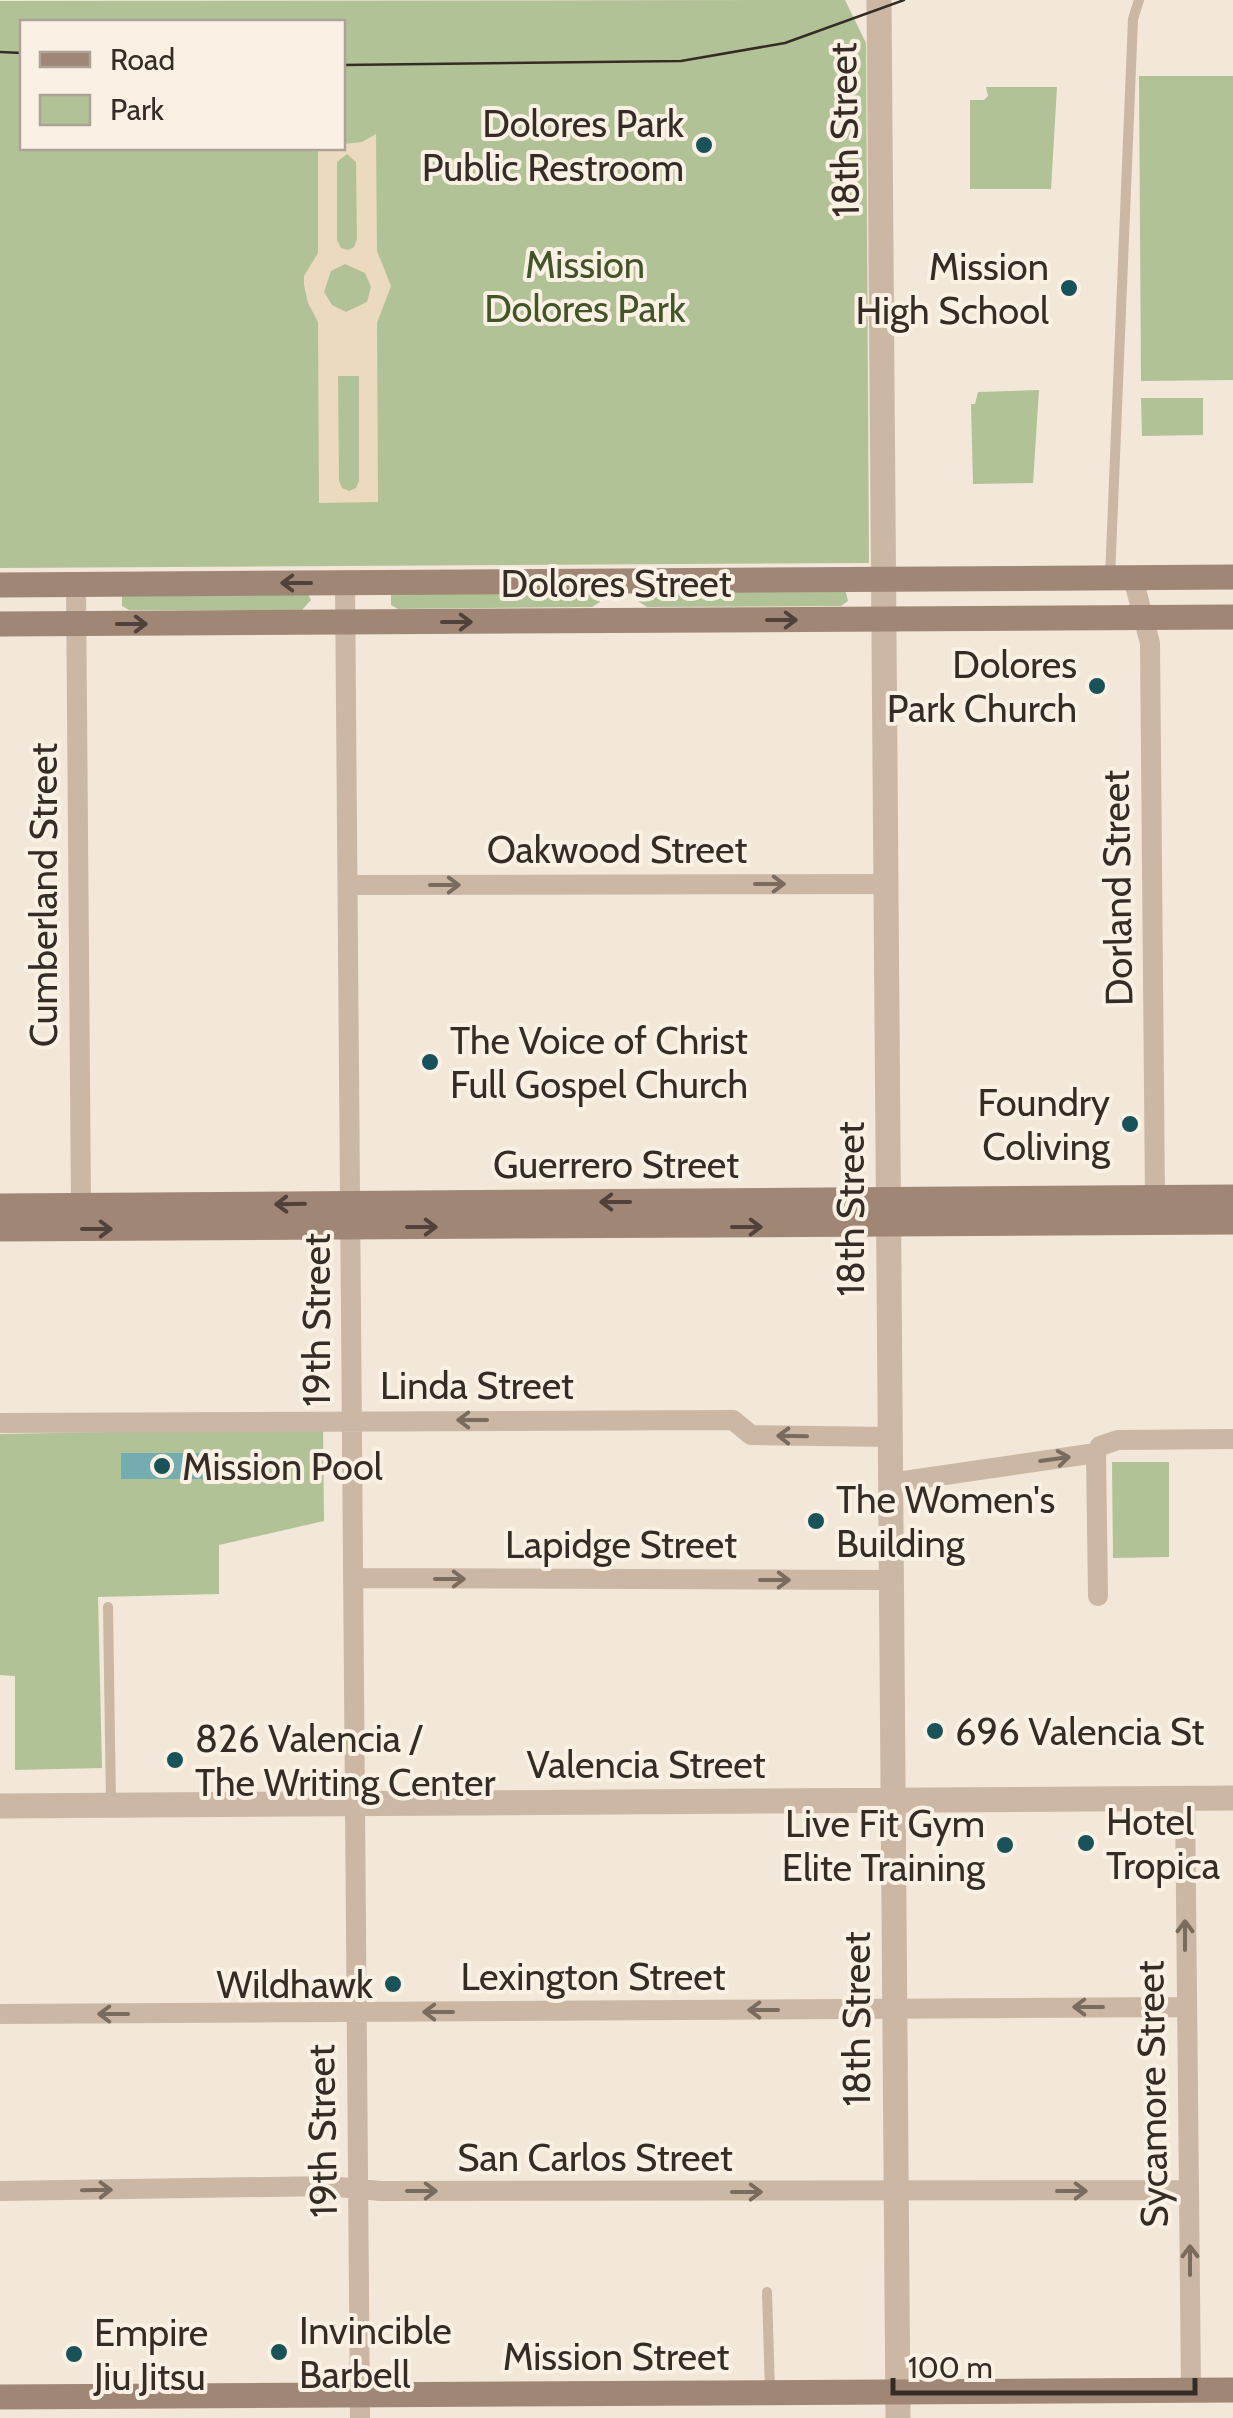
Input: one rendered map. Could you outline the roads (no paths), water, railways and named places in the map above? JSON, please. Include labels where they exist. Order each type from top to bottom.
[{"type":"main road","name":"Dolores Street","points":[[0,585],[1233,577]]},
{"type":"main road","points":[[620,581],[620,620]]},
{"type":"main road","name":"Dolores Street","points":[[0,624],[1233,616]]},
{"type":"main road","name":"Guerrero Street","points":[[888,1214],[1233,1197]]},
{"type":"main road","name":"Guerrero Street","points":[[0,1206],[350,1215],[888,1214],[1233,1222]]},
{"type":"main road","name":"Guerrero Street","points":[[0,1230],[350,1215]]},
{"type":"main road","name":"Mission Street","points":[[0,2397],[360,2406],[770,2392],[1233,2390]]},
{"type":"street","name":"18th Street","points":[[879,0],[898,2418]]},
{"type":"street","name":"Dorland Street","points":[[1122,578],[1143,617],[1150,646],[1155,1199]]},
{"type":"street","name":"19th Street","points":[[346,582],[360,2406]]},
{"type":"street","name":"Cumberland Street","points":[[76,584],[80,1206]]},
{"type":"street","name":"Oakwood Street","points":[[348,885],[886,884]]},
{"type":"street","name":"Linda Street","points":[[0,1423],[733,1420],[751,1435],[889,1437]]},
{"type":"street","points":[[1098,1596],[1096,1453],[1100,1446],[1118,1440],[1233,1439]]},
{"type":"street","points":[[890,1483],[1096,1453]]},
{"type":"street","name":"Lapidge Street","points":[[352,1578],[890,1580]]},
{"type":"street","name":"Sycamore Street","points":[[1184,1798],[1191,2390]]},
{"type":"street","name":"Valencia Street","points":[[0,1806],[1233,1798]]},
{"type":"street","name":"Lexington Street","points":[[0,2014],[1186,2006]]},
{"type":"street","name":"San Carlos Street","points":[[0,2191],[328,2186],[894,2192],[1190,2190]]},
{"type":"lane","points":[[1122,578],[1133,20],[1139,0]]},
{"type":"lane","points":[[108,1607],[110,1806]]},
{"type":"lane","points":[[767,2292],[770,2392]]},
{"type":"water","name":"Mission Pool","points":[[121,1453],[203,1453],[203,1479],[121,1479]]},
{"type":"tram line","points":[[345,65],[681,61],[785,43],[904,0]]},
{"type":"tram line","points":[[0,52],[20,53]]},
{"type":"place","name":"Dolores Park Public Restroom","points":[[704,145]]},
{"type":"place","name":"Mission High School","points":[[1069,288]]},
{"type":"place","name":"Dolores Park Church","points":[[1097,686]]},
{"type":"place","name":"The Voice of Christ Full Gospel Church","points":[[430,1062]]},
{"type":"place","name":"Foundry Coliving","points":[[1130,1124]]},
{"type":"place","name":"Mission Pool","points":[[162,1466]]},
{"type":"place","name":"The Women's Building","points":[[816,1521]]},
{"type":"place","name":"696 Valencia St","points":[[935,1731]]},
{"type":"place","name":"826 Valencia / The Writing Center","points":[[175,1760]]},
{"type":"place","name":"Hotel Tropica","points":[[1086,1843]]},
{"type":"place","name":"Live Fit Gym Elite Training","points":[[1005,1845]]},
{"type":"place","name":"Wildhawk","points":[[393,1984]]},
{"type":"place","name":"Invincible Barbell","points":[[279,2352]]},
{"type":"place","name":"Empire Jiu Jitsu","points":[[74,2354]]},
{"type":"park label","name":"Mission Dolores Park","points":[[585,286]]}]
